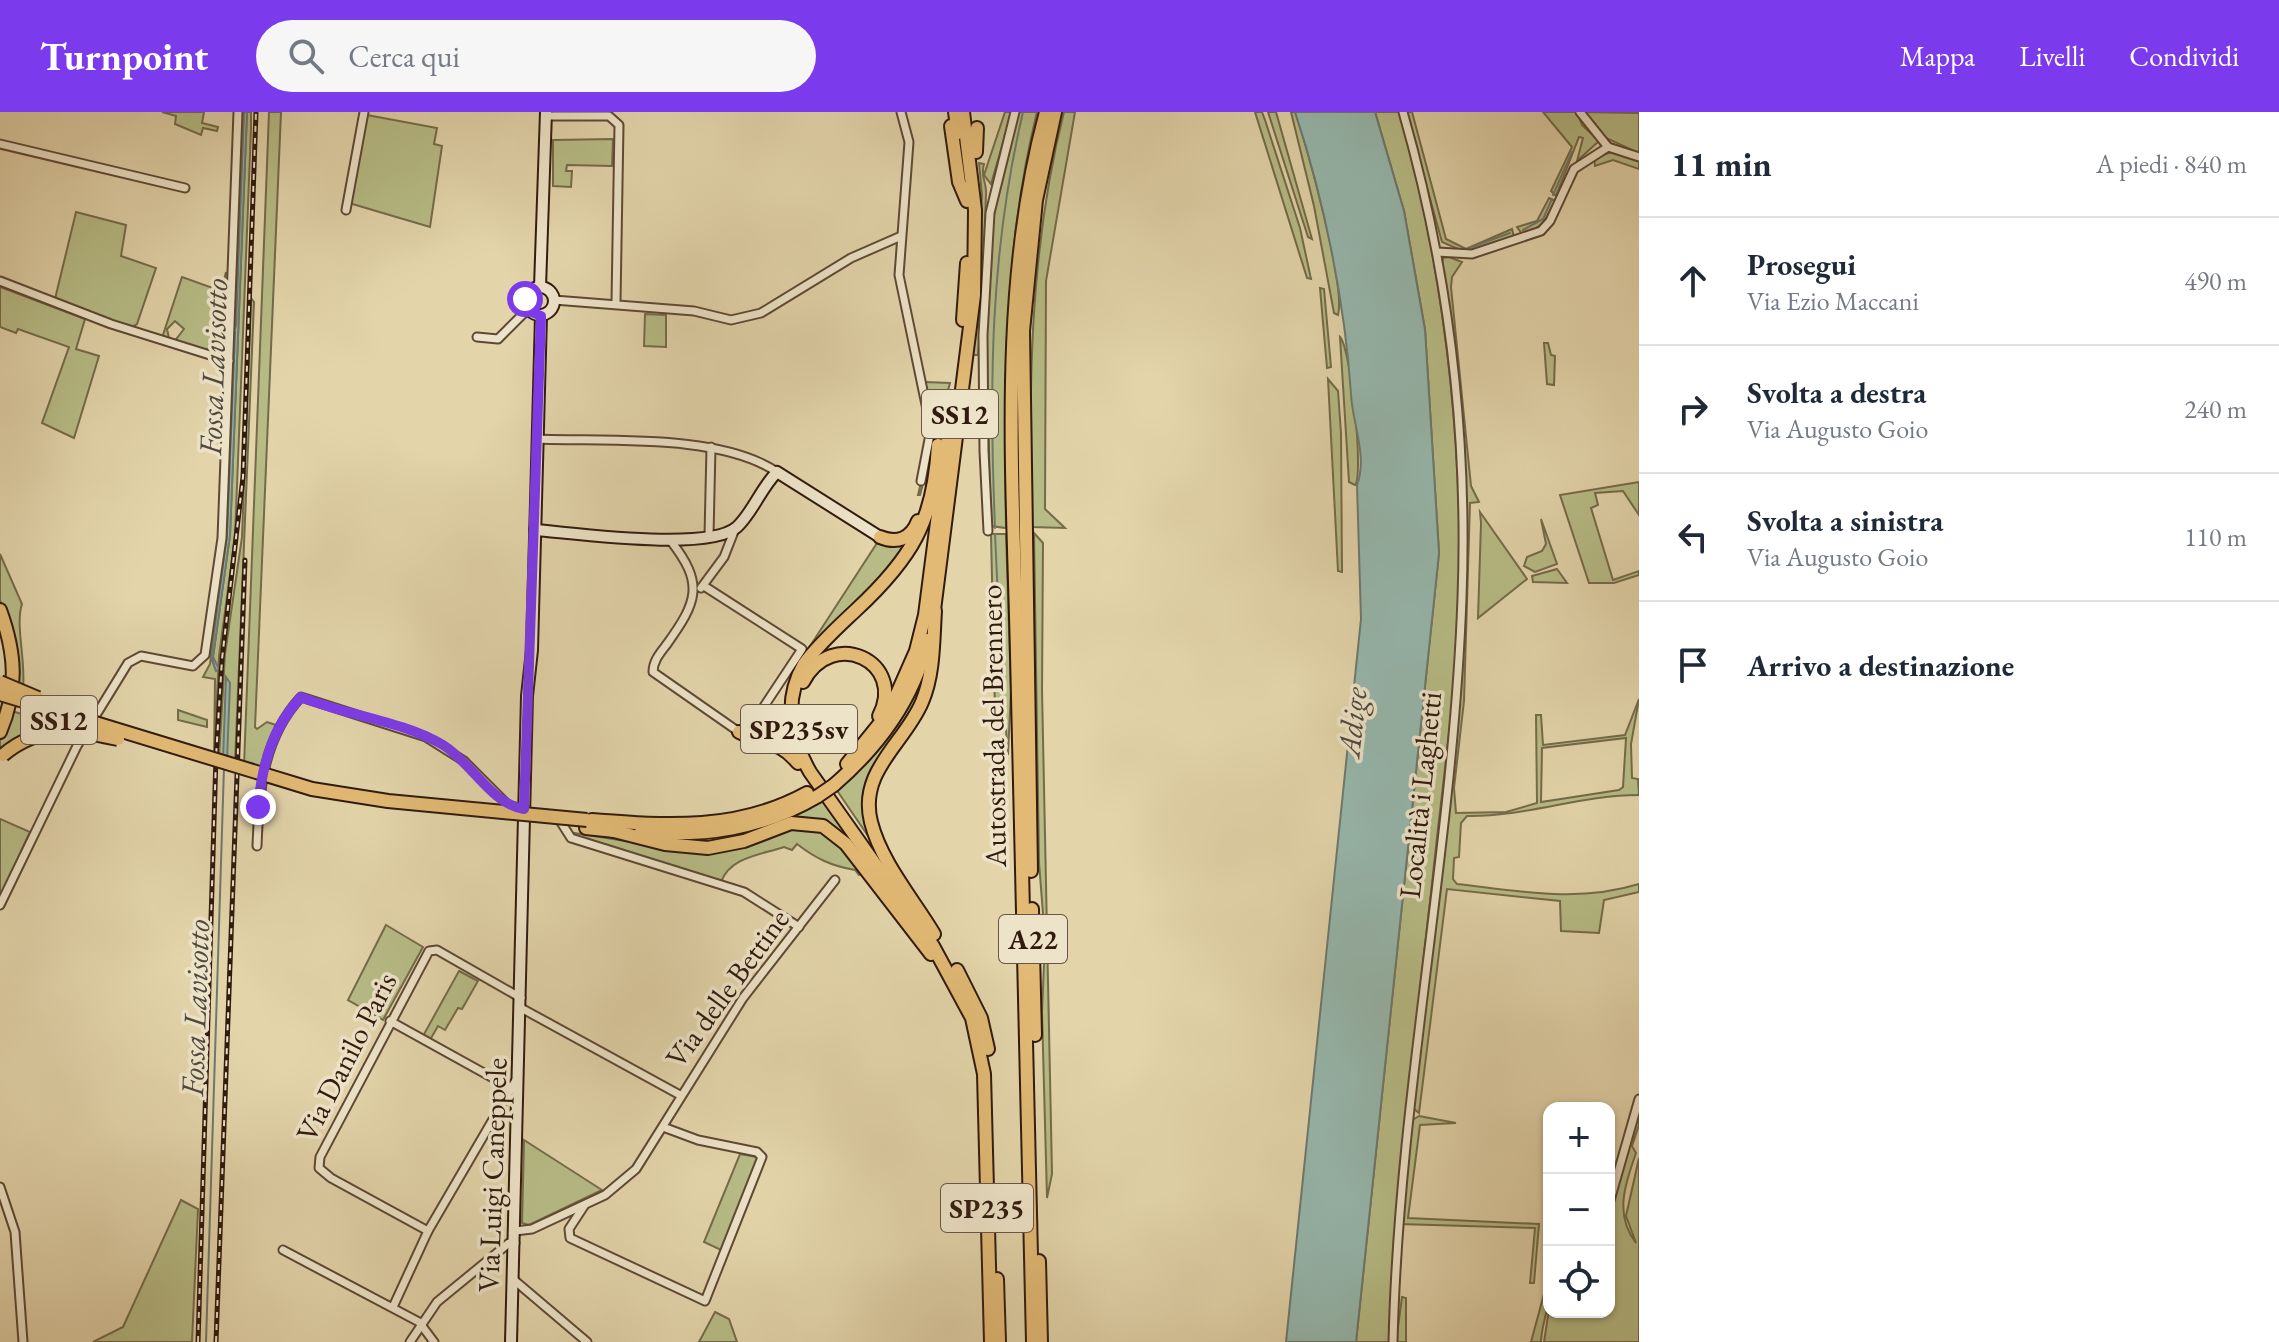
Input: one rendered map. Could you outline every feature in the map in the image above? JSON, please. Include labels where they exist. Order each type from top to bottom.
[{"type":"highway","points":[[947,112],[959,182],[971,205],[980,192],[977,128]]},
{"type":"highway","name":"SS12","points":[[832,782],[881,725],[905,682],[925,615],[964,311],[971,205],[955,112]]},
{"type":"highway","name":"SS12","points":[[586,824],[610,830],[675,835],[737,829],[787,813],[832,782],[875,746],[905,703],[926,650],[935,611],[974,295],[971,205],[963,112]]},
{"type":"highway","name":"Autostrada del Brennero","points":[[1041,1342],[1013,347],[1017,279],[1027,200],[1046,112]]},
{"type":"highway","name":"Autostrada del Brennero","points":[[1033,1342],[1019,532],[1027,274],[1036,200],[1055,112]]},
{"type":"highway","name":"SP235sv","points":[[950,975],[810,772],[792,734],[791,698],[799,673],[810,655],[907,556],[926,520],[938,445],[955,388]]},
{"type":"highway","points":[[880,537],[896,541],[914,530],[938,445]]},
{"type":"highway","points":[[0,610],[13,652],[15,674],[2,702],[0,732]]},
{"type":"highway","name":"SP235sv","points":[[935,611],[932,660],[922,701],[878,767],[870,796],[871,824],[899,878],[936,938]]},
{"type":"highway","name":"SP235sv","points":[[844,767],[876,722],[886,700],[879,671],[866,659],[847,653],[826,657],[808,672],[799,698],[798,728],[805,749],[823,778],[936,938]]},
{"type":"highway","points":[[0,682],[117,734]]},
{"type":"highway","name":"SS12","points":[[2,702],[335,793],[586,824],[676,826],[717,823],[750,817],[816,792]]},
{"type":"highway","points":[[1,756],[32,735],[50,730],[117,734]]},
{"type":"highway","points":[[739,732],[754,740],[782,746],[810,772]]},
{"type":"highway","points":[[610,830],[665,844],[716,847],[791,823],[823,826],[846,844],[916,938],[950,975]]},
{"type":"highway","name":"SP235","points":[[936,938],[981,1018],[991,1063],[999,1342]]},
{"type":"highway","name":"SP235","points":[[950,975],[972,1018],[984,1074],[991,1342]]},
{"type":"street","points":[[0,905],[77,746],[126,666],[136,656],[193,666],[205,655],[221,548],[238,112]]},
{"type":"street","points":[[346,210],[364,112]]},
{"type":"street","points":[[901,112],[909,142],[899,237],[899,275],[931,429],[921,481]]},
{"type":"street","points":[[988,531],[983,335],[990,213],[1015,112]]},
{"type":"street","points":[[1403,112],[1437,252],[1472,254],[1541,231],[1550,221],[1574,169],[1608,147]]},
{"type":"street","points":[[1580,112],[1608,147],[1639,157]]},
{"type":"street","points":[[540,287],[546,114],[609,116],[619,125],[616,302]]},
{"type":"street","points":[[0,144],[185,188]]},
{"type":"street","points":[[554,300],[616,302],[694,311],[731,320],[746,319],[851,258],[899,237]]},
{"type":"street","name":"Località i Laghetti","points":[[1393,1342],[1398,1212],[1453,721],[1462,599],[1463,510],[1457,399],[1437,252]]},
{"type":"street","points":[[0,281],[111,324],[229,361]]},
{"type":"street","points":[[528,309],[541,316],[550,311],[554,300],[550,291],[540,287]]},
{"type":"street","points":[[477,337],[498,339],[528,309],[527,294],[540,287]]},
{"type":"street","name":"Via Luigi Caneppele","points":[[511,1342],[541,316]]},
{"type":"street","points":[[536,439],[711,447],[751,457],[880,537]]},
{"type":"street","points":[[711,447],[713,535],[724,557]]},
{"type":"street","points":[[695,591],[704,586],[724,557],[735,529],[777,472]]},
{"type":"street","points":[[535,530],[670,540],[735,529]]},
{"type":"street","points":[[670,540],[689,570],[695,591],[693,604],[656,659],[653,672],[739,732],[751,726],[802,649],[704,586]]},
{"type":"street","points":[[257,846],[260,788],[268,750],[288,711],[301,697],[426,737],[464,761],[508,805],[555,813],[571,838],[744,892],[799,927]]},
{"type":"street","name":"Via delle Bettine","points":[[513,1239],[585,1204],[627,1179],[743,998],[835,880]]},
{"type":"street","name":"Via Danilo Paris","points":[[428,1231],[319,1168],[320,1157],[429,951],[437,950],[521,1003]]},
{"type":"street","points":[[521,1003],[680,1095]]},
{"type":"street","name":"Via Luigi Caneppele","points":[[390,1021],[511,1088]]},
{"type":"street","points":[[393,1307],[428,1231],[519,1075]]},
{"type":"street","points":[[1615,1183],[1639,1099]]},
{"type":"street","points":[[585,1204],[569,1229],[570,1238],[705,1301],[762,1157],[757,1152],[698,1140],[663,1127]]},
{"type":"street","points":[[0,1187],[17,1243],[23,1342]]},
{"type":"street","points":[[410,1342],[437,1302],[513,1239]]},
{"type":"street","points":[[283,1250],[420,1323],[434,1342]]},
{"type":"street","points":[[514,1280],[587,1342]]},
{"type":"green space","points":[[162,112],[204,112],[202,123],[218,127],[217,131],[203,128],[201,135],[175,124],[176,116]]},
{"type":"green space","points":[[240,112],[244,112],[236,326],[233,330]]},
{"type":"green space","points":[[247,112],[251,112],[251,129],[235,537],[219,656],[214,756],[215,679],[203,677],[210,664],[223,548],[232,336],[236,331],[227,535],[211,657],[216,671],[213,657],[230,535]]},
{"type":"green space","points":[[269,112],[281,112],[255,727],[257,729],[267,722],[276,725],[261,771],[244,766]]},
{"type":"green space","points":[[1005,112],[1012,112],[991,184],[984,175]]},
{"type":"green space","points":[[1018,112],[1037,112],[1018,215],[1008,319],[1006,528],[991,526],[986,336],[992,224]]},
{"type":"green space","points":[[1064,112],[1075,112],[1046,281],[1045,509],[1065,528],[1031,527],[1031,370],[1038,267],[1052,164]]},
{"type":"green space","points":[[1255,112],[1262,112],[1265,120],[1300,228],[1311,279],[1307,278]]},
{"type":"green space","points":[[1268,112],[1276,112],[1312,239],[1308,237]]},
{"type":"green space","points":[[1291,112],[1295,112],[1301,130],[1324,216],[1336,276],[1338,315],[1334,313],[1314,206]]},
{"type":"green space","points":[[1375,112],[1401,112],[1439,293],[1458,475],[1459,598],[1451,713],[1403,1149],[1389,1342],[1356,1342],[1439,553],[1425,329],[1404,211]]},
{"type":"green space","points":[[1406,112],[1412,112],[1446,239],[1466,249],[1512,229],[1514,237],[1465,252],[1442,242]]},
{"type":"green space","points":[[1543,112],[1577,112],[1582,125],[1599,141],[1577,161],[1583,138],[1579,137],[1556,196],[1551,191],[1572,147]]},
{"type":"green space","points":[[1583,112],[1639,113],[1639,153],[1606,138]]},
{"type":"green space","points":[[367,115],[437,128],[434,144],[442,146],[430,227],[349,203]]},
{"type":"green space","points":[[613,139],[612,166],[567,165],[566,171],[572,171],[571,187],[553,186],[553,140]]},
{"type":"green space","points":[[1612,152],[1639,160],[1639,169],[1613,160],[1595,166],[1594,158]]},
{"type":"green space","points":[[979,163],[984,164],[986,190],[983,274],[978,355],[971,355],[982,195]]},
{"type":"green space","points":[[1549,198],[1555,201],[1546,218],[1539,227],[1522,234],[1517,227],[1537,221]]},
{"type":"green space","points":[[76,212],[126,225],[121,256],[156,268],[137,324],[130,328],[55,299]]},
{"type":"green space","points":[[1443,258],[1462,262],[1452,277],[1451,287],[1471,486],[1479,502],[1470,503],[1464,701],[1454,788],[1456,813],[1506,812],[1537,803],[1536,715],[1541,715],[1543,745],[1625,735],[1639,699],[1631,744],[1632,778],[1638,779],[1639,795],[1596,798],[1510,813],[1467,816],[1461,823],[1459,857],[1454,858],[1453,879],[1457,884],[1548,894],[1594,893],[1639,884],[1639,892],[1604,900],[1599,933],[1561,931],[1560,901],[1447,889],[1419,1113],[1413,1108],[1457,724],[1467,522]],"holes":[[[1626,738],[1623,787],[1541,802],[1542,748]]]},
{"type":"green space","points":[[226,272],[223,354],[174,342],[184,329],[175,321],[167,329],[169,338],[162,338],[182,277],[221,291]]},
{"type":"green space","points":[[0,287],[85,319],[76,349],[99,356],[74,438],[42,423],[69,347],[18,329],[16,333],[0,327]]},
{"type":"green space","points":[[1320,288],[1324,289],[1331,367],[1327,368]]},
{"type":"green space","points":[[251,298],[254,302],[235,763],[219,758],[225,654],[242,537]]},
{"type":"green space","points":[[645,314],[666,315],[666,347],[644,346]]},
{"type":"green space","points":[[1340,337],[1348,364],[1355,412],[1358,460],[1355,485],[1349,482]]},
{"type":"green space","points":[[1544,343],[1548,343],[1551,355],[1555,356],[1554,385],[1547,384]]},
{"type":"green space","points":[[1328,379],[1338,391],[1342,572],[1338,571]]},
{"type":"green space","points":[[925,382],[950,383],[918,495],[935,424]]},
{"type":"green space","points":[[1639,482],[1639,515],[1623,491],[1595,493],[1598,505],[1591,508],[1613,580],[1639,571],[1639,575],[1614,583],[1589,583],[1560,495]]},
{"type":"green space","points":[[1480,512],[1527,579],[1478,618],[1481,523]]},
{"type":"green space","points":[[1541,519],[1557,564],[1535,572],[1524,566],[1527,557],[1542,551],[1546,544]]},
{"type":"green space","points":[[1034,533],[1043,543],[1042,690],[1052,1174],[1047,1198],[1042,1012],[1045,940],[1039,862]]},
{"type":"green space","points":[[991,534],[1006,534],[1011,691],[1008,755],[1005,718],[995,712]]},
{"type":"green space","points":[[879,540],[908,540],[906,552],[799,663]]},
{"type":"green space","points":[[0,554],[22,604],[23,688],[17,685],[11,631],[0,600]]},
{"type":"green space","points":[[1557,569],[1567,583],[1533,582],[1532,576]]},
{"type":"green space","points":[[931,641],[921,695],[869,778],[879,852],[836,789]]},
{"type":"green space","points":[[178,710],[207,720],[207,727],[178,720]]},
{"type":"green space","points":[[12,711],[59,726],[30,731],[0,752],[0,741]]},
{"type":"green space","points":[[822,798],[897,906],[848,844],[825,824],[812,819],[792,820],[710,843],[668,838]]},
{"type":"green space","points":[[0,819],[30,832],[0,897]]},
{"type":"green space","points":[[802,825],[832,836],[863,873],[859,875],[855,870],[824,861],[797,844],[792,850],[784,847],[739,862],[731,867],[721,882],[591,843],[568,832],[689,851]]},
{"type":"green space","points":[[386,925],[423,947],[383,1020],[348,1000]]},
{"type":"green space","points":[[459,971],[478,981],[445,1030],[438,1026],[430,1040],[423,1036]]},
{"type":"green space","points":[[1639,1110],[1639,1125],[1632,1146],[1636,1153],[1625,1188],[1623,1210],[1629,1232],[1636,1243],[1626,1216],[1639,1158],[1639,1342],[1544,1342],[1548,1318],[1615,1318],[1615,1189]]},
{"type":"green space","points":[[1419,1116],[1456,1123],[1420,1125],[1408,1218],[1539,1224],[1534,1283],[1530,1283],[1535,1228],[1399,1224],[1411,1121]]},
{"type":"green space","points":[[524,1140],[602,1190],[529,1225],[522,1223]]},
{"type":"green space","points":[[740,1154],[757,1157],[758,1160],[721,1250],[704,1242]]},
{"type":"green space","points":[[181,1200],[198,1209],[192,1342],[93,1342],[123,1327]]},
{"type":"green space","points":[[1402,1297],[1406,1298],[1406,1342],[1396,1342]]},
{"type":"green space","points":[[1543,1298],[1545,1318],[1541,1342],[1531,1342]]},
{"type":"green space","points":[[715,1312],[729,1319],[737,1342],[699,1342]]},
{"type":"water","points":[[244,112],[247,112],[230,535],[213,657],[219,669],[216,671],[211,656],[227,535],[235,333],[232,336],[236,326]]},
{"type":"water","name":"Adige","points":[[1295,112],[1375,112],[1404,211],[1425,330],[1439,553],[1356,1342],[1286,1342],[1361,619],[1357,485],[1361,463],[1344,324],[1324,215]]},
{"type":"water","points":[[226,677],[230,683],[227,760],[223,759]]},
{"type":"waterway","points":[[995,528],[992,422],[994,319],[1004,216],[1023,112]]},
{"type":"waterway","points":[[1553,195],[1572,152]]},
{"type":"waterway","points":[[1523,230],[1543,219],[1552,199]]},
{"type":"waterway","points":[[1469,248],[1510,233]]},
{"type":"waterway","points":[[204,350],[220,346]]},
{"type":"waterway","points":[[995,534],[1001,664]]},
{"type":"waterway","name":"Fossa Lavisotto","points":[[206,1342],[224,767]]},
{"type":"railway","points":[[198,1342],[216,757],[222,659],[243,477],[256,112]]},
{"type":"railway","points":[[216,1342],[245,560]]},
{"type":"route","points":[[258,807],[268,750],[288,711],[301,697],[391,725],[445,746],[469,765],[508,805],[524,809],[527,691],[532,650],[541,316],[529,311],[525,299]]}]
